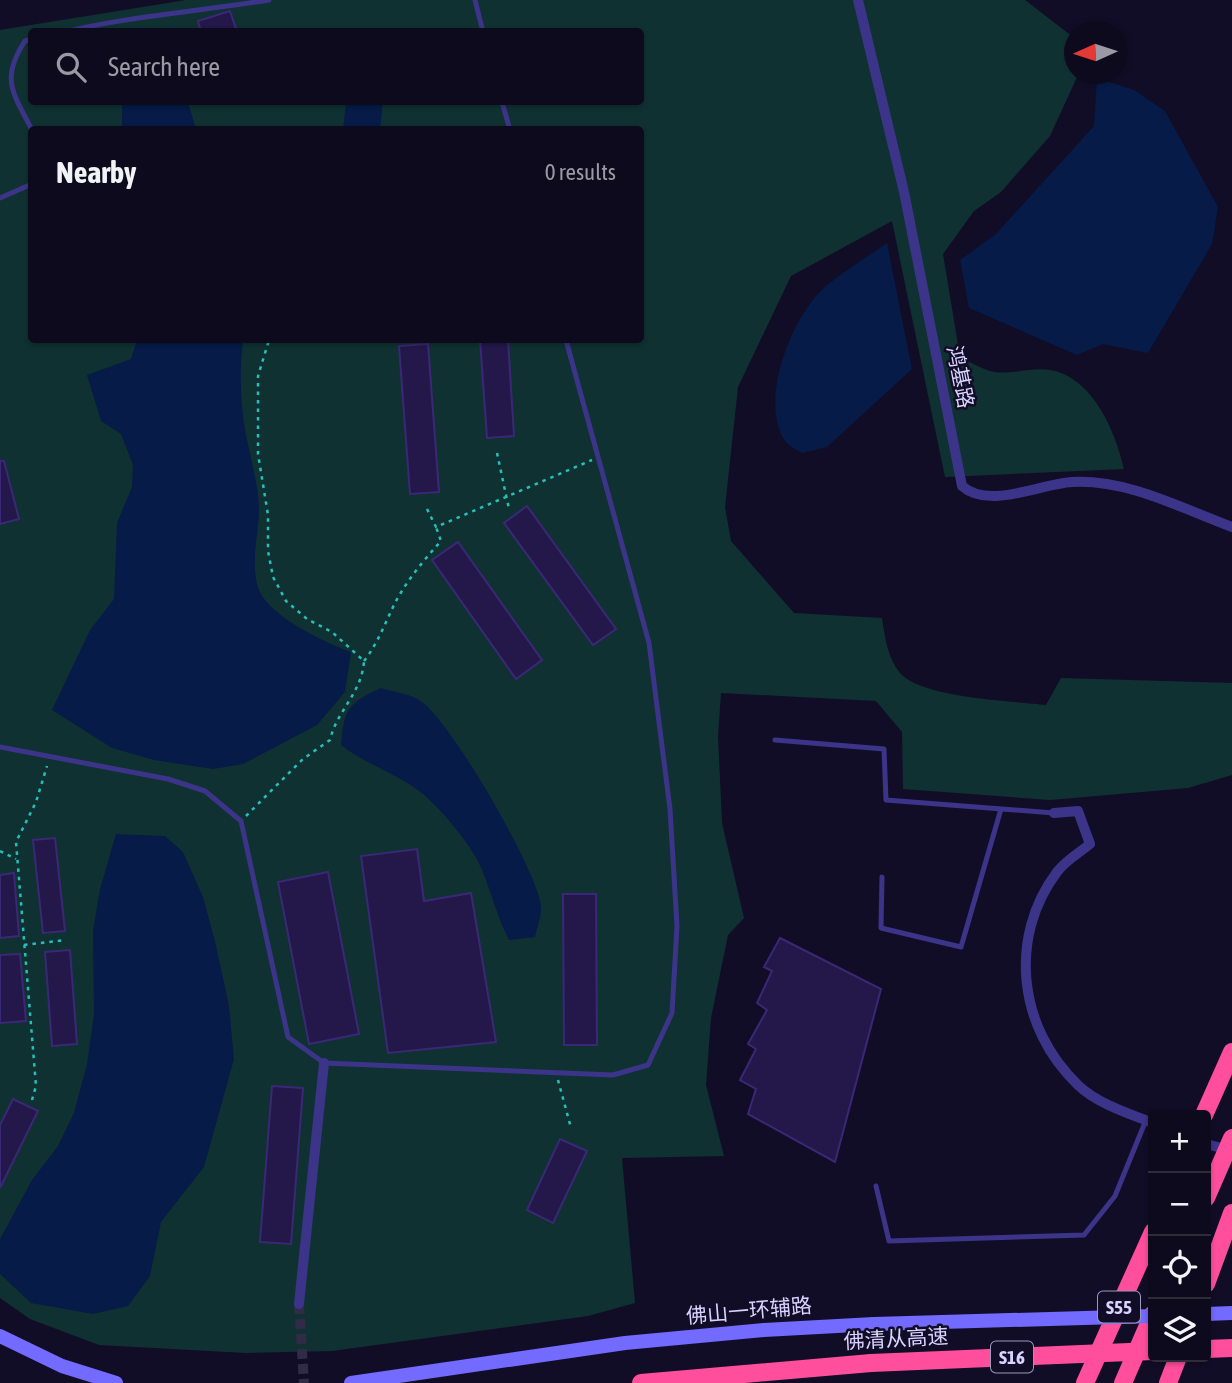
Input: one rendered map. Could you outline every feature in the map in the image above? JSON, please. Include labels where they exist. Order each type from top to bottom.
[{"type":"highway","points":[[1206,1110],[1232,1052]]},
{"type":"highway","points":[[1211,1186],[1232,1138]]},
{"type":"highway","points":[[1211,1270],[1232,1213]]},
{"type":"highway","name":"S55","points":[[1084,1383],[1151,1236]]},
{"type":"highway","name":"S55","points":[[1123,1383],[1148,1326]]},
{"type":"highway","points":[[1211,1349],[1232,1348]]},
{"type":"highway","name":"佛清从高速","points":[[641,1383],[871,1363],[1148,1351]]},
{"type":"highway","points":[[1168,1383],[1176,1362]]},
{"type":"main road","points":[[1211,1314],[1232,1313]]},
{"type":"main road","name":"佛山一环辅路","points":[[351,1383],[625,1343],[799,1327],[1148,1315]]},
{"type":"main road","points":[[0,1336],[62,1366],[116,1383]]},
{"type":"street","name":"鸿基路","points":[[858,0],[904,192],[962,486],[972,495],[987,497],[1071,482],[1102,483],[1138,492],[1232,527]]},
{"type":"street","points":[[1054,813],[1078,811],[1090,844],[1059,869],[1041,897],[1026,941],[1025,985],[1030,1008],[1057,1060],[1079,1086],[1114,1108],[1148,1122]]},
{"type":"street","points":[[299,1304],[324,1063]]},
{"type":"street","points":[[1211,1145],[1232,1151]]},
{"type":"lane","points":[[80,28],[111,20],[163,16],[269,0]]},
{"type":"lane","points":[[475,0],[482,28]]},
{"type":"lane","points":[[28,40],[10,63],[13,93],[30,126]]},
{"type":"lane","points":[[503,105],[509,126]]},
{"type":"lane","points":[[0,198],[28,186]]},
{"type":"lane","points":[[0,747],[168,779],[205,791],[241,821],[288,1037],[324,1063],[613,1074],[648,1065],[672,1013],[677,926],[670,809],[649,643],[567,343]]},
{"type":"lane","points":[[775,740],[884,749],[886,800],[1054,813]]},
{"type":"lane","points":[[882,877],[881,928],[961,947],[1001,809]]},
{"type":"lane","points":[[876,1186],[889,1241],[1084,1235],[1115,1196],[1148,1124]]},
{"type":"path","points":[[268,343],[258,376],[258,454],[268,515],[268,551],[273,577],[286,601],[307,619],[332,632],[364,661]]},
{"type":"path","points":[[497,453],[509,509]]},
{"type":"path","points":[[436,527],[598,458]]},
{"type":"path","points":[[241,821],[303,760],[330,740],[334,722],[357,692],[364,661],[377,642],[401,593],[441,541],[428,509]]},
{"type":"path","points":[[32,1100],[37,1086],[16,842],[36,802],[50,756]]},
{"type":"path","points":[[0,851],[16,859]]},
{"type":"path","points":[[24,945],[66,940]]},
{"type":"path","points":[[555,1072],[571,1128]]},
{"type":"green space","points":[[186,0],[1025,0],[1064,30],[1064,84],[1074,84],[1050,136],[1001,192],[974,211],[943,254],[960,357],[990,371],[1004,373],[1050,370],[1079,383],[1100,409],[1108,424],[1124,469],[945,477],[892,221],[791,276],[738,387],[725,507],[731,541],[794,613],[882,618],[887,647],[896,667],[911,681],[927,688],[968,697],[1046,705],[1061,678],[1232,683],[1232,775],[1188,788],[1050,800],[903,789],[902,732],[876,701],[721,693],[718,736],[722,823],[744,918],[728,935],[711,1018],[706,1085],[724,1156],[622,1158],[635,1303],[588,1316],[332,1351],[246,1353],[99,1345],[30,1319],[0,1298],[0,30]]},
{"type":"water","points":[[1097,84],[1116,84],[1134,90],[1165,111],[1218,207],[1212,244],[1148,353],[1103,344],[1077,355],[969,308],[960,260],[995,235],[1094,126]]},
{"type":"water","points":[[122,105],[189,105],[195,126],[122,126]]},
{"type":"water","points":[[346,105],[383,105],[380,126],[343,126]]},
{"type":"water","points":[[887,243],[912,369],[827,447],[802,453],[785,441],[778,424],[775,404],[782,360],[801,318],[813,300],[847,270]]},
{"type":"water","points":[[136,343],[243,343],[241,377],[244,426],[259,505],[255,569],[259,590],[274,610],[286,619],[314,636],[351,652],[345,692],[317,725],[243,764],[213,769],[154,760],[112,748],[52,710],[90,630],[114,599],[117,523],[132,487],[133,465],[121,434],[101,421],[87,375],[131,359]]},
{"type":"water","points":[[381,688],[408,695],[422,702],[436,716],[472,766],[509,830],[535,886],[541,909],[535,937],[509,940],[478,861],[456,829],[423,794],[341,745],[346,715],[350,709],[361,698]]},
{"type":"water","points":[[116,834],[165,836],[183,852],[203,897],[215,941],[229,1006],[234,1059],[204,1167],[161,1222],[150,1276],[128,1306],[93,1314],[31,1303],[0,1274],[0,1239],[32,1180],[58,1146],[74,1113],[87,1064],[94,1014],[93,931],[100,889]]},
{"type":"building","points":[[230,11],[236,28],[200,28],[198,21]]},
{"type":"building","points":[[480,343],[508,343],[514,436],[487,438]]},
{"type":"building","points":[[428,344],[439,492],[410,494],[399,346]]},
{"type":"building","points":[[0,461],[4,461],[19,519],[0,524]]},
{"type":"building","points":[[527,506],[616,629],[593,645],[504,523]]},
{"type":"building","points":[[458,542],[542,660],[516,679],[432,560]]},
{"type":"building","points":[[55,838],[65,931],[43,933],[33,840]]},
{"type":"building","points":[[417,849],[424,901],[471,893],[496,1042],[388,1053],[361,856]]},
{"type":"building","points":[[328,872],[359,1034],[309,1044],[278,882]]},
{"type":"building","points":[[14,873],[19,936],[0,938],[0,875]]},
{"type":"building","points":[[563,894],[596,894],[597,1045],[564,1045]]},
{"type":"building","points":[[780,938],[881,989],[835,1162],[748,1114],[756,1089],[740,1080],[756,1049],[748,1044],[767,1010],[757,1003],[772,971],[764,967]]},
{"type":"building","points":[[70,950],[77,1044],[52,1046],[45,952]]},
{"type":"building","points":[[20,954],[26,1021],[0,1023],[0,955]]},
{"type":"building","points":[[272,1086],[303,1088],[291,1244],[260,1242]]},
{"type":"building","points":[[13,1099],[38,1111],[0,1188],[0,1125]]},
{"type":"building","points":[[560,1139],[587,1151],[553,1223],[527,1210]]},
{"type":"tunnel","points":[[299,1304],[304,1383]]}]
